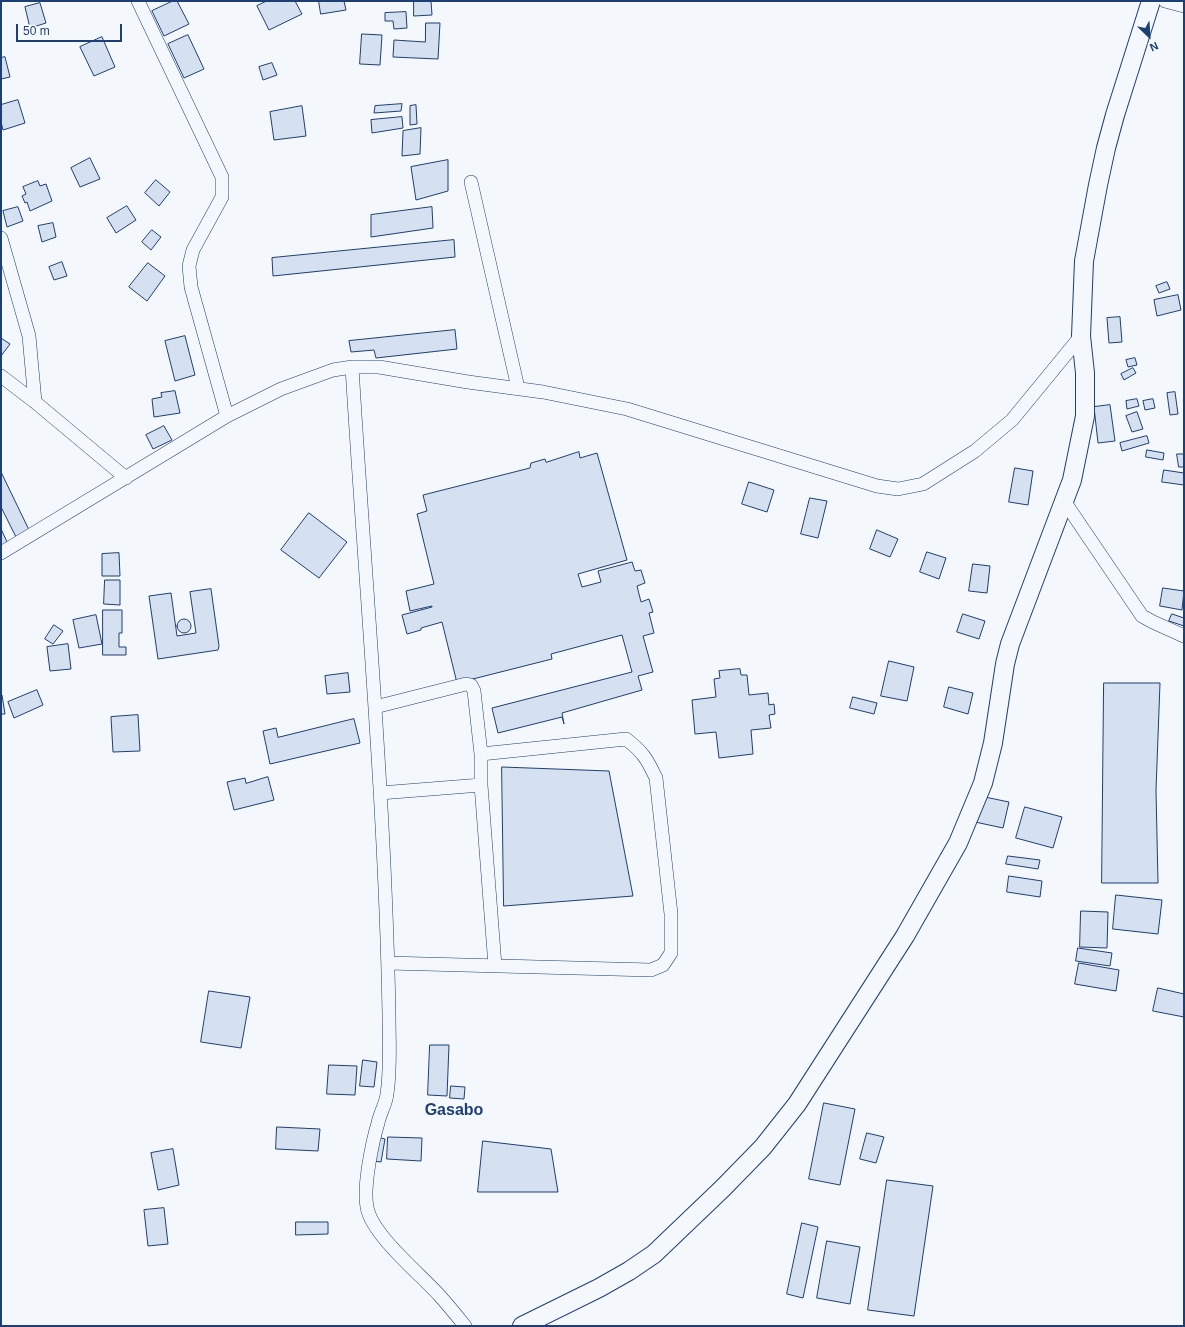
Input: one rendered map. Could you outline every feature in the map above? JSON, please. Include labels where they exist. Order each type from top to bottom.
[{"type":"main road","points":[[522,1326],[599,1288],[629,1271],[654,1254],[723,1188],[763,1147],[797,1104],[906,936],[958,843],[987,770],[993,743],[1005,664],[1010,644],[1072,480],[1085,416],[1085,373],[1081,336],[1084,262],[1098,185],[1115,114],[1151,1]]},
{"type":"street","points":[[138,1],[222,177],[222,196],[193,250],[189,266],[191,287],[227,416]]},
{"type":"street","points":[[1165,1],[1184,6]]},
{"type":"street","points":[[471,182],[518,388]]},
{"type":"street","points":[[1,238],[29,336],[36,402]]},
{"type":"street","points":[[1,553],[227,416],[281,389],[334,370],[352,367],[379,368],[518,388],[627,409],[877,486],[898,489],[923,484],[975,450],[1012,420],[1081,336]]},
{"type":"street","points":[[352,367],[380,793],[388,963],[390,1070],[387,1097],[377,1124],[370,1160],[366,1185],[367,1207],[372,1223],[385,1239],[440,1296],[465,1326]]},
{"type":"street","points":[[1,376],[36,402],[126,478]]},
{"type":"street","points":[[1064,501],[1142,616],[1184,636]]},
{"type":"street","points":[[375,707],[466,684],[471,685],[474,690],[481,754],[481,785],[495,966]]},
{"type":"street","points":[[388,963],[651,970],[663,965],[671,953],[671,914],[656,778],[648,760],[639,749],[626,739],[481,754]]},
{"type":"street","points":[[380,793],[481,785]]},
{"type":"building","points":[[173,1],[177,1],[189,24],[164,36],[152,11]]},
{"type":"building","points":[[267,1],[295,1],[302,14],[269,30],[257,6]]},
{"type":"building","points":[[319,1],[344,1],[346,10],[321,14]]},
{"type":"building","points":[[414,1],[431,1],[432,15],[414,16]]},
{"type":"building","points":[[40,3],[46,23],[30,28],[25,7]]},
{"type":"building","points":[[406,12],[407,28],[394,29],[393,21],[385,21],[385,13]]},
{"type":"building","points":[[426,23],[440,23],[438,59],[393,57],[394,40],[425,42]]},
{"type":"building","points":[[362,34],[382,35],[380,65],[360,64]]},
{"type":"building","points":[[188,35],[204,69],[184,78],[168,44]]},
{"type":"building","points":[[102,37],[115,67],[94,76],[80,47]]},
{"type":"building","points":[[5,57],[10,77],[1,79],[1,58]]},
{"type":"building","points":[[272,63],[277,75],[263,80],[259,67]]},
{"type":"building","points":[[18,100],[25,123],[3,130],[1,122],[1,105]]},
{"type":"building","points":[[402,104],[401,111],[374,113],[375,106]]},
{"type":"building","points":[[416,105],[417,124],[410,125],[410,106]]},
{"type":"building","points":[[302,106],[306,136],[274,140],[270,112]]},
{"type":"building","points":[[402,117],[403,128],[372,133],[371,120]]},
{"type":"building","points":[[421,128],[420,154],[402,156],[403,131]]},
{"type":"building","points":[[90,158],[100,179],[80,187],[71,168]]},
{"type":"building","points":[[448,160],[448,191],[416,200],[411,167]]},
{"type":"building","points":[[156,180],[170,192],[159,206],[145,193]]},
{"type":"building","points":[[38,181],[40,186],[46,184],[52,201],[30,211],[27,202],[25,203],[22,196],[26,194],[23,187]]},
{"type":"building","points":[[127,206],[136,220],[116,233],[107,218]]},
{"type":"building","points":[[18,207],[23,221],[7,227],[3,211]]},
{"type":"building","points":[[432,207],[433,228],[371,237],[371,215]]},
{"type":"building","points":[[53,223],[56,237],[42,242],[38,226]]},
{"type":"building","points":[[152,230],[161,237],[151,250],[142,242]]},
{"type":"building","points":[[454,240],[455,257],[273,276],[272,258]]},
{"type":"building","points":[[62,262],[67,276],[54,280],[49,267]]},
{"type":"building","points":[[148,263],[165,276],[147,301],[129,287]]},
{"type":"building","points":[[1167,282],[1170,289],[1159,293],[1156,286]]},
{"type":"building","points":[[1178,295],[1181,310],[1157,316],[1154,300]]},
{"type":"building","points":[[1120,317],[1122,342],[1109,343],[1107,318]]},
{"type":"building","points":[[455,330],[457,349],[376,358],[374,350],[351,352],[349,341]]},
{"type":"building","points":[[185,336],[195,375],[175,381],[165,341]]},
{"type":"building","points":[[1,338],[10,344],[1,356]]},
{"type":"building","points":[[1135,358],[1137,365],[1128,367],[1126,360]]},
{"type":"building","points":[[1133,368],[1136,373],[1124,380],[1121,374]]},
{"type":"building","points":[[175,391],[180,413],[154,417],[152,399],[162,397],[161,393]]},
{"type":"building","points":[[1175,392],[1178,414],[1170,415],[1167,393]]},
{"type":"building","points":[[1137,399],[1139,406],[1127,409],[1126,401]]},
{"type":"building","points":[[1153,399],[1155,408],[1145,410],[1143,401]]},
{"type":"building","points":[[1110,405],[1115,441],[1098,443],[1094,407]]},
{"type":"building","points":[[1137,412],[1143,429],[1132,432],[1126,416]]},
{"type":"building","points":[[164,426],[172,440],[153,449],[146,435]]},
{"type":"building","points":[[1147,436],[1149,443],[1122,451],[1120,443]]},
{"type":"building","points":[[1147,450],[1164,453],[1163,460],[1146,457]]},
{"type":"building","points":[[579,452],[580,458],[597,453],[627,560],[578,574],[582,587],[601,582],[598,571],[632,562],[635,571],[641,570],[645,583],[637,586],[641,602],[649,599],[653,612],[649,613],[654,633],[643,636],[653,672],[638,676],[642,690],[562,713],[564,724],[562,717],[498,733],[492,708],[632,672],[622,635],[551,654],[552,659],[457,683],[442,622],[407,634],[402,615],[432,607],[410,611],[406,591],[434,584],[417,514],[427,511],[423,495],[530,468],[531,463],[545,459],[546,462]]},
{"type":"building","points":[[1177,454],[1184,454],[1184,467],[1179,467]]},
{"type":"building","points":[[1015,468],[1033,471],[1028,505],[1009,502]]},
{"type":"building","points":[[1164,470],[1184,473],[1184,485],[1162,482]]},
{"type":"building","points":[[1,472],[30,532],[17,539],[1,507]]},
{"type":"building","points":[[749,482],[774,490],[767,512],[742,504]]},
{"type":"building","points":[[810,498],[827,501],[818,538],[801,534]]},
{"type":"building","points":[[309,513],[347,542],[319,578],[281,550]]},
{"type":"building","points":[[1,529],[8,544],[1,547]]},
{"type":"building","points":[[877,530],[898,539],[890,557],[870,549]]},
{"type":"building","points":[[927,552],[946,558],[939,579],[920,572]]},
{"type":"building","points":[[119,553],[120,576],[102,576],[102,554]]},
{"type":"building","points":[[973,564],[990,566],[987,593],[969,591]]},
{"type":"building","points":[[105,580],[120,580],[120,605],[104,604]]},
{"type":"building","points":[[1163,588],[1184,591],[1182,610],[1160,606]]},
{"type":"building","points":[[211,589],[219,646],[218,650],[158,659],[149,596],[171,593],[177,636],[196,633],[190,592]]},
{"type":"building","points":[[103,610],[122,610],[122,633],[119,633],[119,647],[126,647],[126,655],[103,655]]},
{"type":"building","points":[[963,614],[985,621],[979,639],[957,632]]},
{"type":"building","points":[[1172,614],[1184,618],[1184,626],[1169,621]]},
{"type":"building","points":[[96,615],[102,644],[79,648],[73,620]]},
{"type":"building","points":[[184,619],[189,621],[191,626],[189,631],[184,633],[179,631],[177,626],[179,621]]},
{"type":"building","points":[[54,625],[63,631],[53,644],[45,639]]},
{"type":"building","points":[[68,644],[71,669],[50,671],[47,647]]},
{"type":"building","points":[[889,661],[914,667],[907,701],[881,696]]},
{"type":"building","points":[[740,669],[741,675],[747,675],[749,695],[768,693],[769,705],[774,704],[775,714],[769,715],[771,728],[751,730],[753,754],[719,758],[716,732],[695,734],[692,700],[716,697],[714,679],[720,678],[719,671]]},
{"type":"building","points":[[348,673],[350,692],[327,694],[325,676]]},
{"type":"building","points":[[1104,683],[1160,683],[1156,790],[1158,883],[1102,883]]},
{"type":"building","points":[[949,687],[973,693],[968,714],[944,707]]},
{"type":"building","points":[[37,690],[43,705],[14,718],[8,702]]},
{"type":"building","points":[[2,695],[5,714],[1,714]]},
{"type":"building","points":[[853,697],[877,703],[874,714],[850,708]]},
{"type":"building","points":[[138,715],[140,751],[113,752],[111,717]]},
{"type":"building","points":[[354,719],[360,743],[270,764],[263,731],[276,728],[278,737]]},
{"type":"building","points":[[502,767],[609,771],[633,896],[504,906]]},
{"type":"building","points":[[268,777],[274,800],[234,810],[227,782],[245,778],[246,783]]},
{"type":"building","points":[[980,796],[1009,802],[1003,828],[975,822]]},
{"type":"building","points":[[1025,807],[1062,817],[1053,848],[1016,838]]},
{"type":"building","points":[[1008,856],[1040,860],[1038,869],[1006,864]]},
{"type":"building","points":[[1009,876],[1042,881],[1040,897],[1007,892]]},
{"type":"building","points":[[1116,895],[1162,900],[1158,934],[1113,929]]},
{"type":"building","points":[[1081,911],[1108,912],[1107,948],[1080,947]]},
{"type":"building","points":[[1078,948],[1112,953],[1110,966],[1076,961]]},
{"type":"building","points":[[1079,963],[1119,970],[1116,991],[1075,984]]},
{"type":"building","points":[[1158,988],[1184,994],[1184,1017],[1153,1011]]},
{"type":"building","points":[[209,991],[250,997],[241,1048],[201,1042]]},
{"type":"building","points":[[430,1045],[449,1045],[447,1096],[428,1095]]},
{"type":"building","points":[[363,1060],[377,1062],[374,1087],[360,1086]]},
{"type":"building","points":[[329,1065],[357,1066],[355,1095],[327,1094]]},
{"type":"building","points":[[451,1086],[465,1087],[464,1099],[450,1098]]},
{"type":"building","points":[[824,1103],[855,1109],[840,1185],[809,1179]]},
{"type":"building","points":[[277,1127],[320,1129],[318,1151],[276,1149]]},
{"type":"building","points":[[867,1133],[884,1137],[876,1163],[860,1159]]},
{"type":"building","points":[[377,1137],[385,1139],[381,1162],[373,1161]]},
{"type":"building","points":[[388,1137],[422,1138],[421,1161],[387,1159]]},
{"type":"building","points":[[483,1141],[551,1149],[558,1192],[478,1192]]},
{"type":"building","points":[[173,1149],[179,1185],[158,1190],[151,1153]]},
{"type":"building","points":[[887,1180],[933,1186],[914,1316],[868,1310]]},
{"type":"building","points":[[164,1208],[168,1244],[148,1246],[144,1210]]},
{"type":"building","points":[[296,1222],[328,1222],[328,1234],[296,1235]]},
{"type":"building","points":[[802,1223],[818,1227],[803,1298],[787,1294]]},
{"type":"building","points":[[827,1241],[860,1247],[850,1304],[817,1298]]},
{"type":"district","name":"Gasabo","points":[[454,1111]]}]
